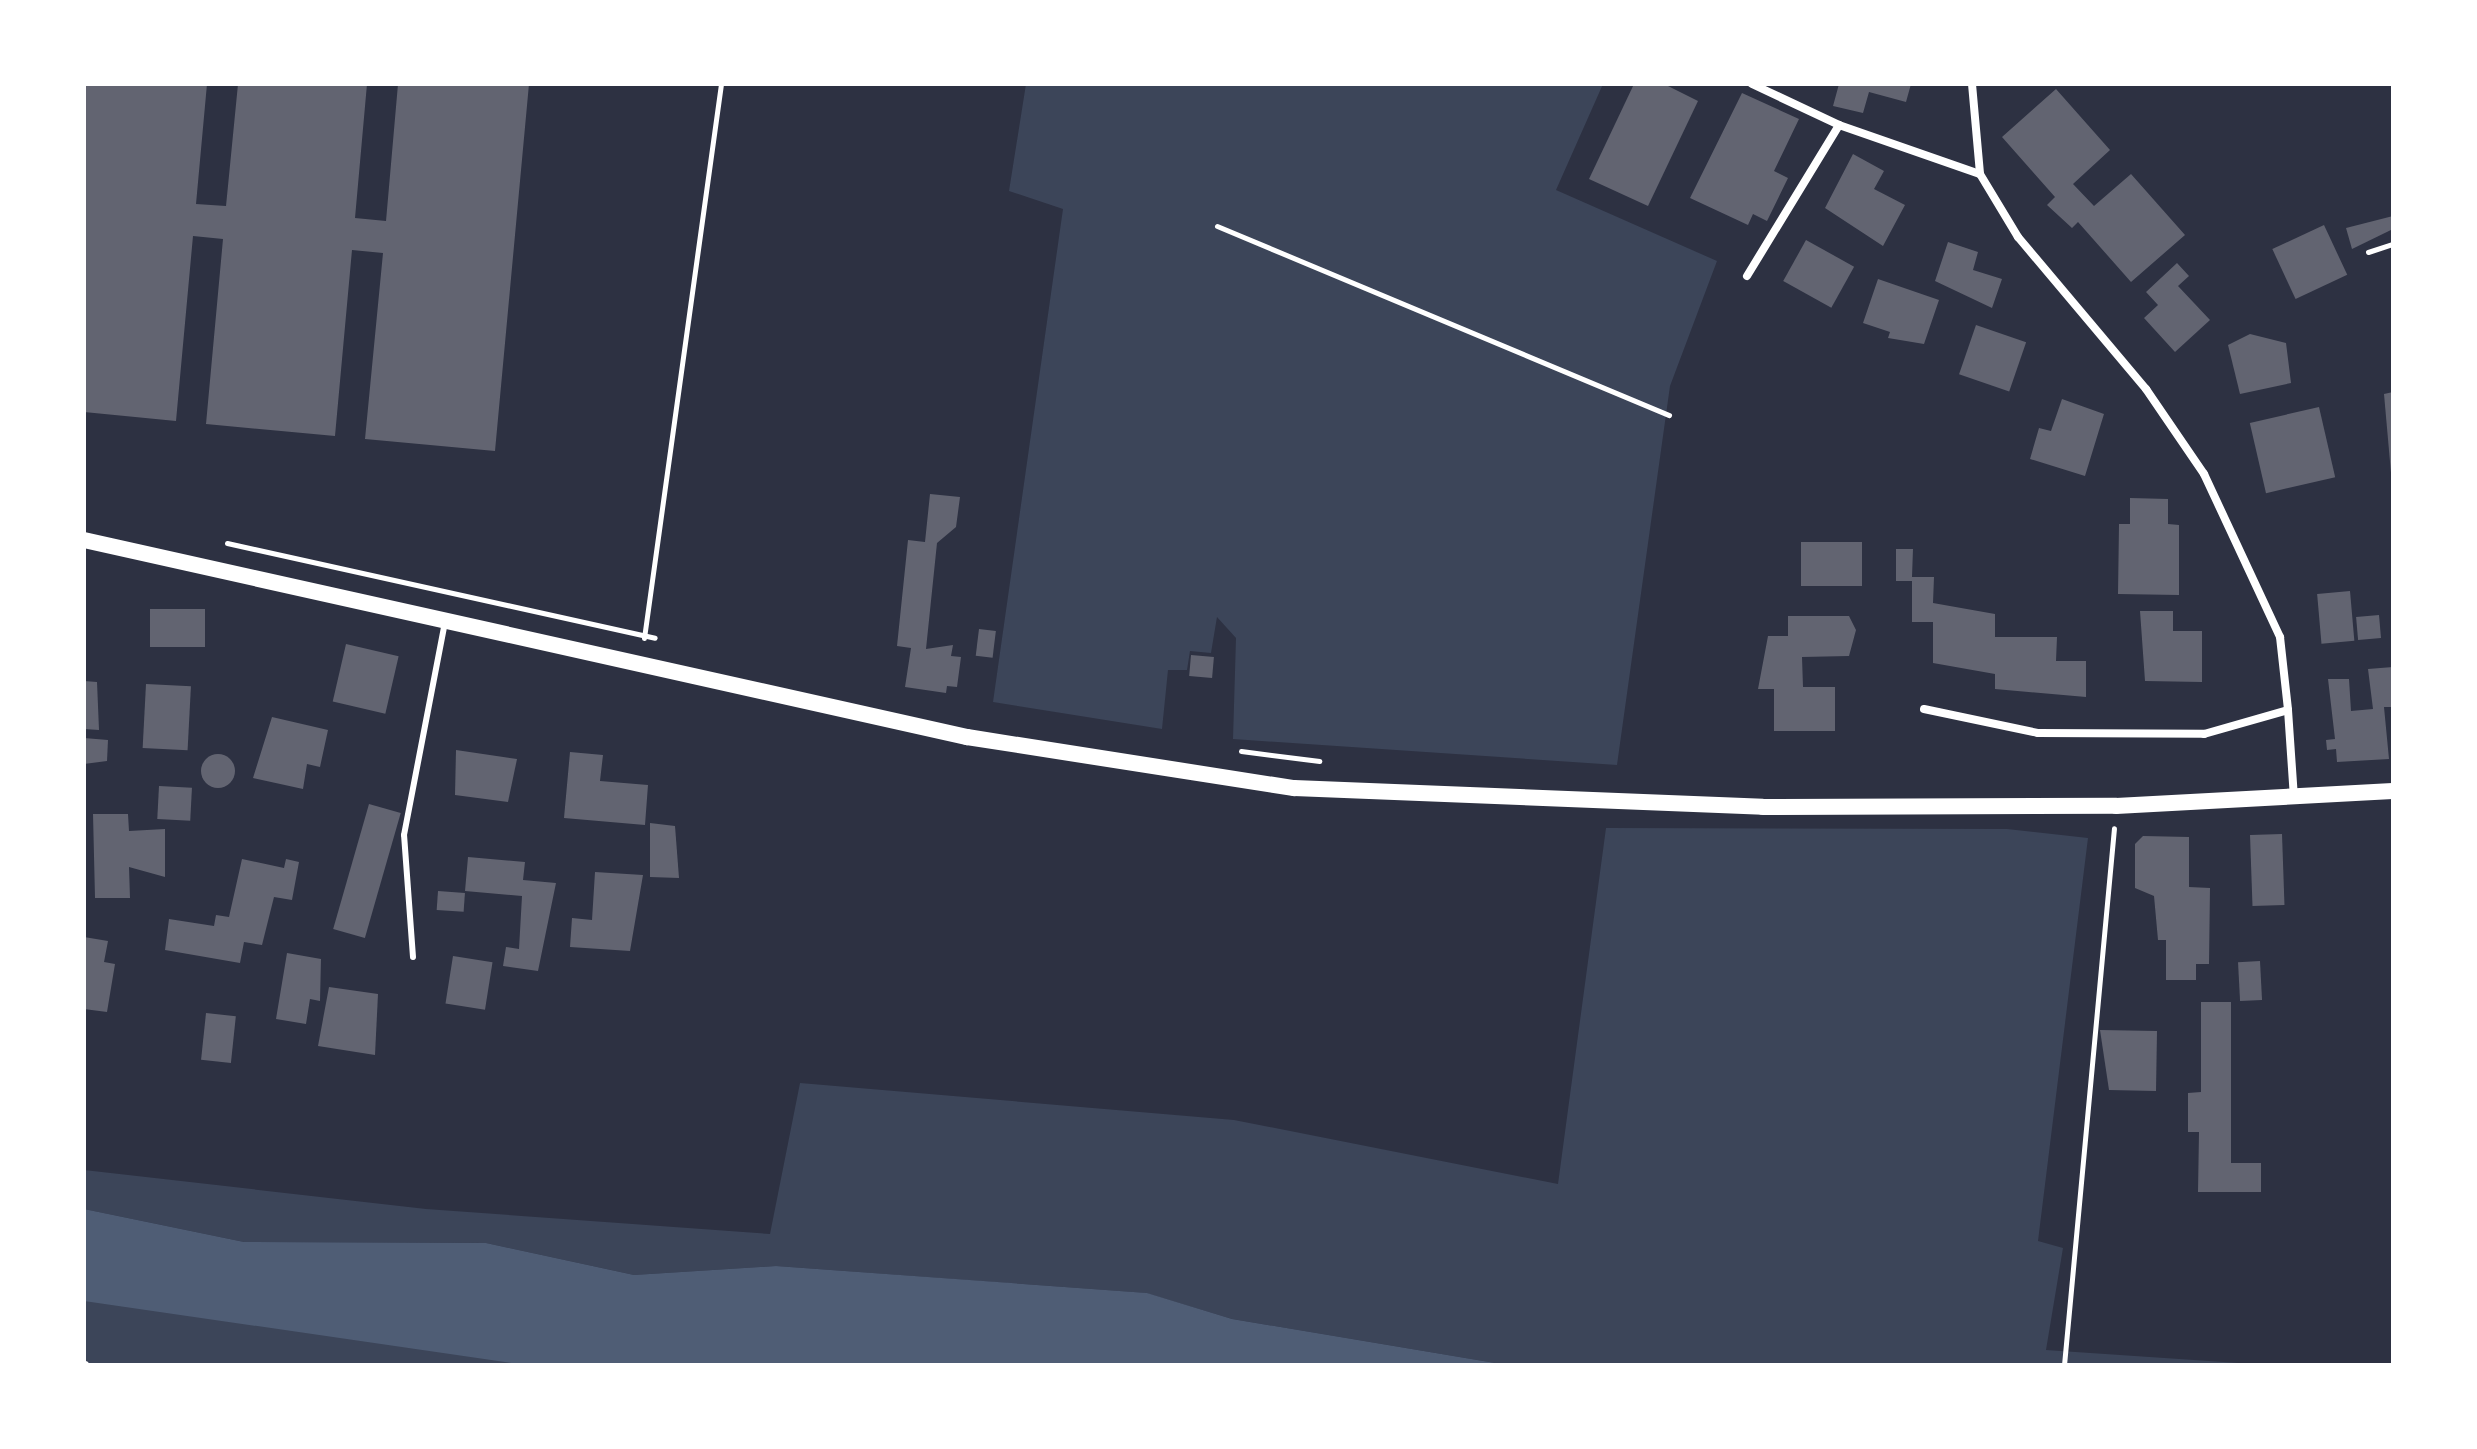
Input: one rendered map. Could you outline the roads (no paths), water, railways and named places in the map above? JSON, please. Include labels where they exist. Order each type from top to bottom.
[{"type":"main road","points":[[84,540],[967,737],[1294,788],[1747,807],[2116,806],[2294,799],[2393,791]]},
{"type":"street","points":[[1752,84],[1839,125],[1980,174]]},
{"type":"street","points":[[1972,84],[1980,174],[2018,237],[2146,389],[2204,474],[2280,637],[2294,799]]},
{"type":"street","points":[[1747,276],[1839,125]]},
{"type":"street","points":[[1924,709],[2038,733],[2204,734],[2288,710]]},
{"type":"lane","points":[[413,957],[404,835],[445,622]]}]
